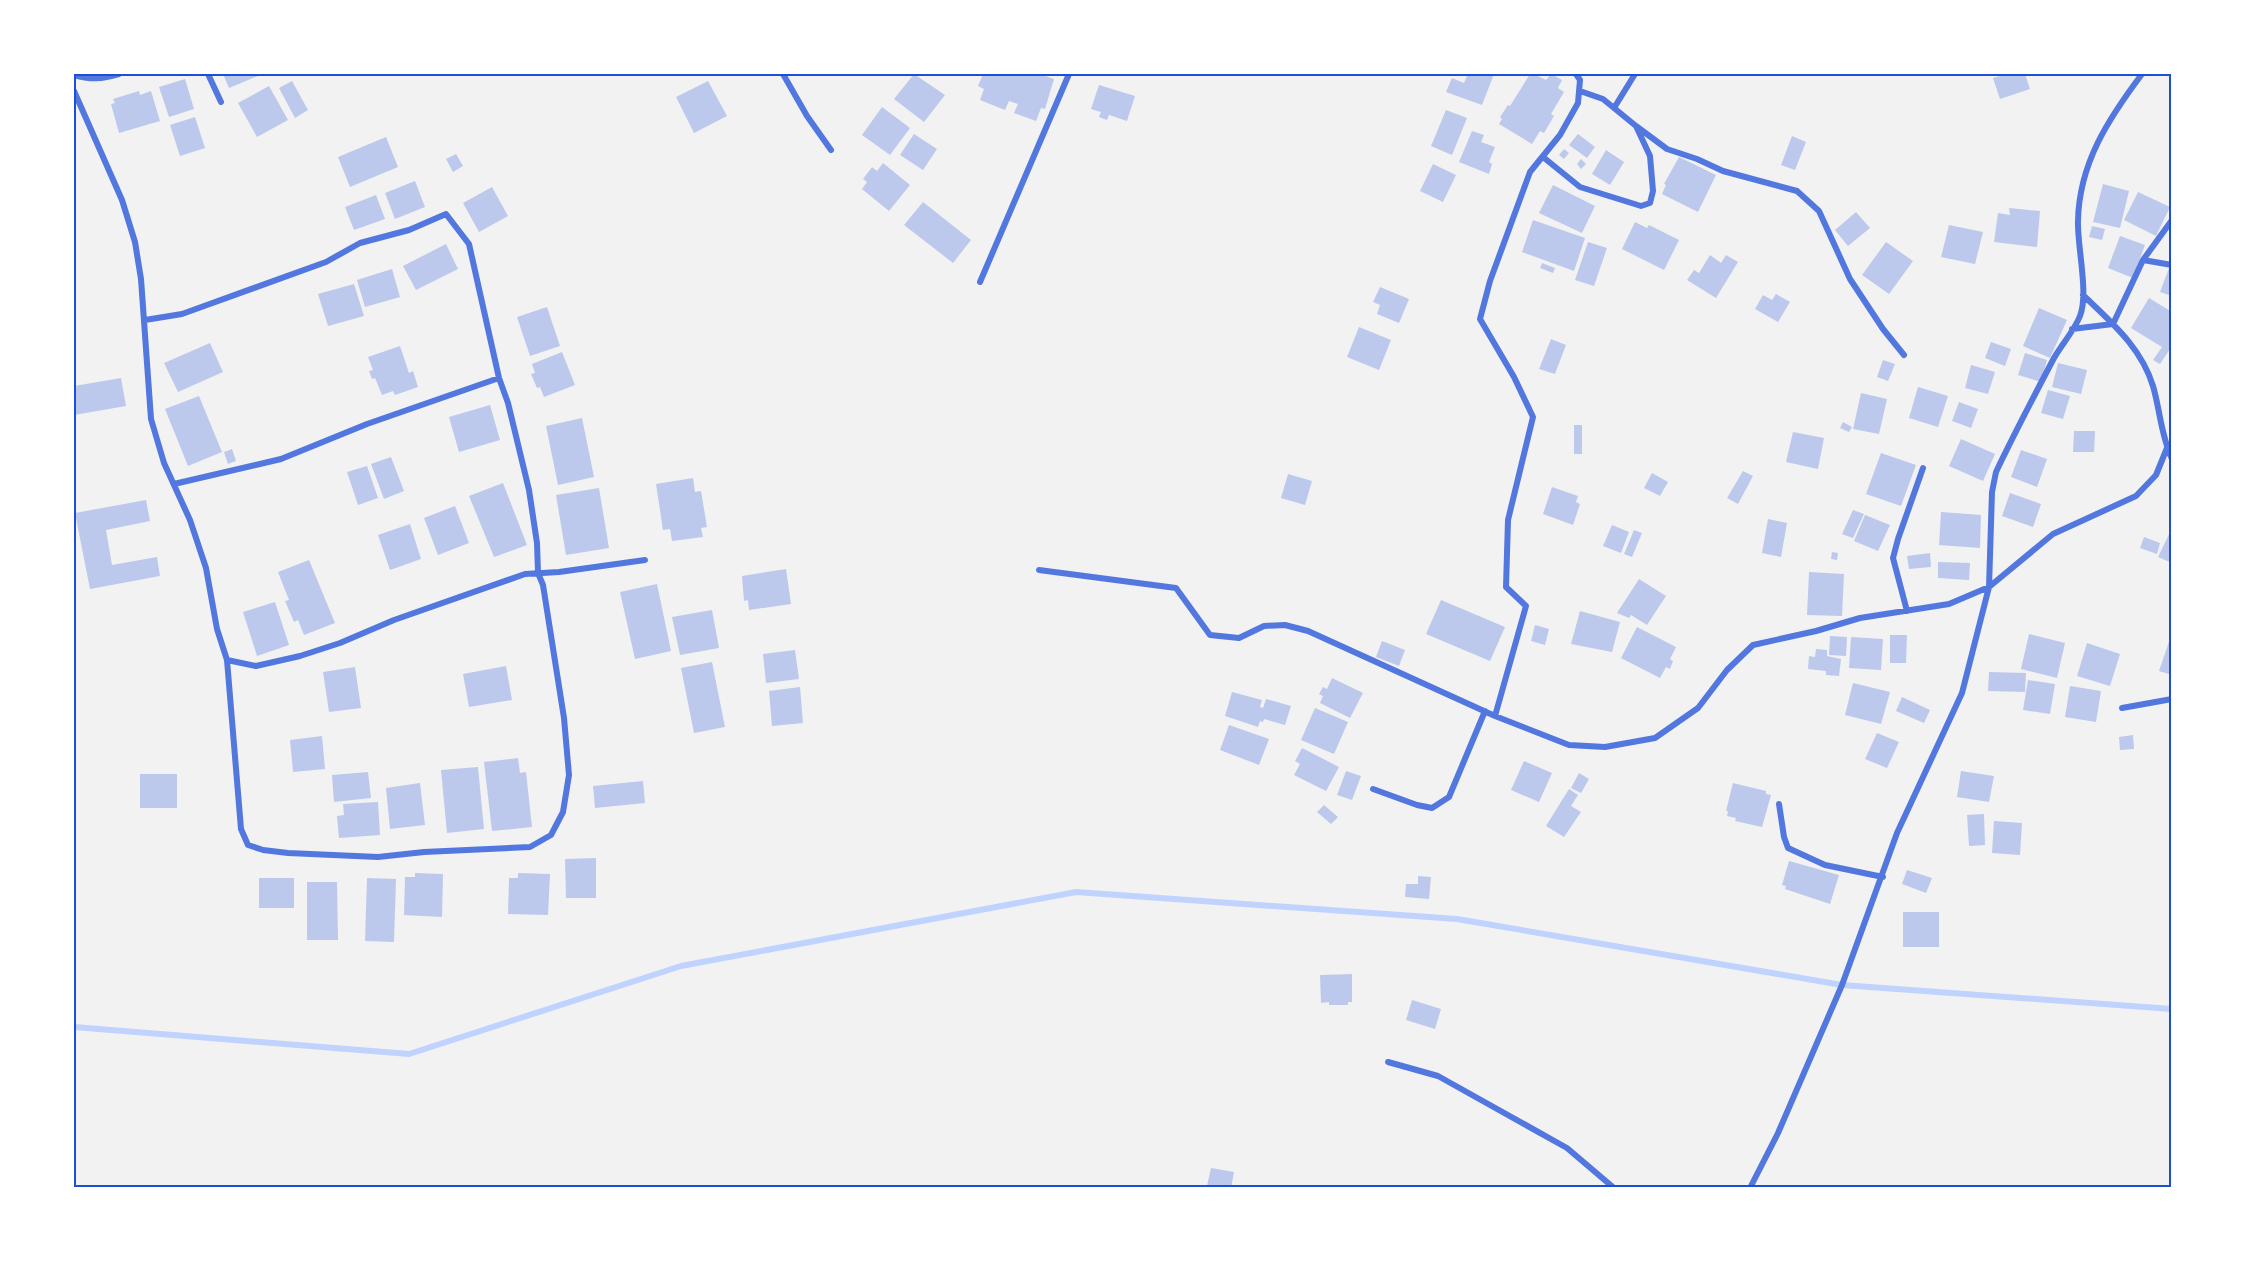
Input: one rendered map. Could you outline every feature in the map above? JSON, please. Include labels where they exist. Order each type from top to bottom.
[{"type":"street","points":[[74,75],[88,79],[101,79],[120,74]]},
{"type":"street","points":[[208,74],[221,102]]},
{"type":"street","points":[[783,74],[807,116],[831,150]]},
{"type":"street","points":[[980,282],[1069,74]]},
{"type":"street","points":[[1495,716],[1526,606],[1506,587],[1508,520],[1533,417],[1514,377],[1480,319],[1490,281],[1530,172],[1560,135],[1578,103],[1580,80],[1576,74]]},
{"type":"street","points":[[1614,108],[1635,74]]},
{"type":"street","points":[[1750,1188],[1778,1133],[1842,985],[1897,833],[1962,693],[1989,587],[1992,492],[1996,472],[2054,358],[2080,315],[2083,295],[2078,221],[2081,185],[2094,147],[2112,114],[2142,74]]},
{"type":"street","points":[[74,91],[122,200],[135,242],[145,320],[146,369],[151,419],[165,463],[190,520],[206,568],[217,629],[227,660],[241,829],[248,845],[263,850],[288,853],[378,857],[424,852],[530,847],[551,835],[562,812],[568,776],[558,675],[543,585],[538,573],[537,543],[529,490],[508,403],[499,378],[469,244],[446,214],[409,230],[360,243],[326,262],[182,314],[145,320]]},
{"type":"street","points":[[1580,91],[1603,99],[1667,149],[1723,171],[1797,191],[1818,211],[1850,279],[1882,329],[1904,355]]},
{"type":"street","points":[[1543,157],[1580,187],[1641,206],[1650,203],[1653,191],[1650,156],[1636,126]]},
{"type":"street","points":[[2114,324],[2143,260],[2172,220]]},
{"type":"street","points":[[2143,260],[2172,265]]},
{"type":"street","points":[[2083,295],[2114,324],[2144,362],[2172,459]]},
{"type":"street","points":[[2072,329],[2114,324]]},
{"type":"street","points":[[174,484],[281,459],[367,424],[499,378]]},
{"type":"street","points":[[1039,570],[1176,588],[1210,635],[1239,638],[1264,626],[1285,625],[1308,631],[1495,716],[1569,745],[1605,747],[1654,738],[1698,708],[1727,670],[1753,645],[1816,631],[1860,618],[1950,604],[1989,587],[2053,534],[2136,496],[2156,475],[2167,448]]},
{"type":"street","points":[[1907,610],[1893,558],[1923,468]]},
{"type":"street","points":[[227,660],[255,666],[300,656],[525,574],[559,572],[645,560]]},
{"type":"street","points":[[2122,708],[2172,699]]},
{"type":"street","points":[[1372,789],[1432,808],[1449,797],[1485,711]]},
{"type":"street","points":[[1779,804],[1788,848],[1825,865],[1882,877]]},
{"type":"street","points":[[1388,1062],[1438,1076],[1458,1087],[1567,1148],[1614,1188]]},
{"type":"building","points":[[223,74],[257,74],[258,76],[229,88]]},
{"type":"building","points":[[914,74],[945,95],[924,122],[894,99]]},
{"type":"building","points":[[983,74],[1040,74],[1054,79],[1045,109],[1041,108],[1036,121],[1014,113],[1018,104],[1009,101],[1005,110],[980,100],[984,89],[978,86]]},
{"type":"building","points":[[1458,74],[1494,74],[1482,105],[1446,92],[1452,78],[1464,83],[1467,76]]},
{"type":"building","points":[[1530,74],[1546,80],[1551,74],[1562,80],[1558,88],[1564,92],[1551,114],[1554,116],[1544,133],[1540,131],[1532,144],[1499,124],[1502,119],[1500,117],[1508,105],[1510,106]]},
{"type":"building","points":[[2007,74],[2025,74],[2030,89],[2000,99],[1993,78]]},
{"type":"building","points":[[185,79],[194,109],[169,117],[159,87]]},
{"type":"building","points":[[292,81],[308,110],[295,118],[279,88]]},
{"type":"building","points":[[708,81],[727,116],[694,133],[676,97]]},
{"type":"building","points":[[1099,85],[1135,96],[1127,121],[1109,115],[1107,120],[1099,117],[1101,112],[1091,109]]},
{"type":"building","points":[[269,86],[288,120],[257,137],[238,103]]},
{"type":"building","points":[[139,91],[140,95],[151,91],[160,121],[119,133],[111,104],[115,103],[113,99]]},
{"type":"building","points":[[882,107],[910,128],[890,155],[862,135]]},
{"type":"building","points":[[1446,110],[1467,118],[1452,155],[1431,146]]},
{"type":"building","points":[[195,117],[205,148],[180,156],[170,125]]},
{"type":"building","points":[[1472,131],[1484,135],[1481,142],[1495,147],[1489,162],[1492,164],[1489,174],[1459,162]]},
{"type":"building","points":[[914,134],[937,149],[923,170],[900,155]]},
{"type":"building","points":[[1578,134],[1595,147],[1587,158],[1569,145]]},
{"type":"building","points":[[1792,136],[1806,142],[1795,170],[1781,165]]},
{"type":"building","points":[[386,137],[398,167],[350,187],[338,157]]},
{"type":"building","points":[[1564,149],[1569,153],[1564,159],[1559,155]]},
{"type":"building","points":[[1606,150],[1624,162],[1610,185],[1592,174]]},
{"type":"building","points":[[456,154],[463,166],[453,172],[446,159]]},
{"type":"building","points":[[1679,157],[1716,175],[1698,212],[1662,194],[1666,185],[1664,184]]},
{"type":"building","points":[[1581,159],[1586,164],[1581,169],[1577,164]]},
{"type":"building","points":[[883,163],[910,185],[889,211],[862,189],[867,182],[863,179],[872,167],[877,171]]},
{"type":"building","points":[[1433,164],[1456,175],[1443,202],[1420,191]]},
{"type":"building","points":[[415,181],[425,207],[395,219],[385,193]]},
{"type":"building","points":[[2103,184],[2129,191],[2120,228],[2093,222]]},
{"type":"building","points":[[1553,185],[1595,206],[1582,233],[1539,213]]},
{"type":"building","points":[[492,187],[508,216],[479,232],[463,203]]},
{"type":"building","points":[[2138,192],[2170,207],[2156,236],[2124,220]]},
{"type":"building","points":[[376,195],[385,219],[354,230],[345,207]]},
{"type":"building","points":[[923,202],[971,240],[953,263],[904,225]]},
{"type":"building","points":[[2009,208],[2040,211],[2037,247],[1994,242],[1998,213],[2010,215]]},
{"type":"building","points":[[1856,212],[1870,228],[1848,246],[1835,230]]},
{"type":"building","points":[[1533,220],[1585,238],[1574,271],[1522,252]]},
{"type":"building","points":[[1635,222],[1647,228],[1649,225],[1679,240],[1664,270],[1622,249]]},
{"type":"building","points":[[1949,225],[1983,232],[1975,264],[1941,257]]},
{"type":"building","points":[[2092,226],[2105,229],[2102,240],[2089,237]]},
{"type":"building","points":[[2120,236],[2145,245],[2133,278],[2108,268]]},
{"type":"building","points":[[1588,242],[1607,248],[1594,286],[1575,280]]},
{"type":"building","points":[[1886,242],[1913,261],[1889,294],[1862,275]]},
{"type":"building","points":[[446,244],[458,269],[416,290],[403,266]]},
{"type":"building","points":[[1710,255],[1721,263],[1726,255],[1738,262],[1716,298],[1687,280],[1694,270],[1699,273]]},
{"type":"building","points":[[1542,263],[1555,268],[1553,273],[1540,268]]},
{"type":"building","points":[[2169,268],[2172,269],[2172,296],[2160,292]]},
{"type":"building","points":[[392,269],[400,297],[365,307],[357,280]]},
{"type":"building","points":[[354,284],[364,316],[328,326],[318,294]]},
{"type":"building","points":[[1380,287],[1409,299],[1399,323],[1377,314],[1380,305],[1373,302]]},
{"type":"building","points":[[1776,294],[1790,302],[1778,322],[1755,309],[1763,295],[1772,300]]},
{"type":"building","points":[[2149,298],[2172,312],[2172,346],[2160,364],[2153,360],[2162,347],[2131,328]]},
{"type":"building","points":[[547,307],[560,346],[530,356],[517,317]]},
{"type":"building","points":[[2039,308],[2067,320],[2050,358],[2023,346]]},
{"type":"building","points":[[1359,327],[1391,340],[1379,370],[1347,357]]},
{"type":"building","points":[[1551,339],[1566,345],[1555,374],[1539,369]]},
{"type":"building","points":[[1991,342],[2011,349],[2005,366],[1985,358]]},
{"type":"building","points":[[210,343],[223,372],[178,392],[164,363]]},
{"type":"building","points":[[400,346],[409,373],[413,371],[418,387],[395,395],[393,391],[382,395],[375,378],[372,379],[369,371],[373,370],[368,357]]},
{"type":"building","points":[[562,352],[575,385],[544,397],[531,374],[535,373],[532,364]]},
{"type":"building","points":[[2025,353],[2047,360],[2041,382],[2018,375]]},
{"type":"building","points":[[1883,360],[1895,364],[1888,381],[1877,377]]},
{"type":"building","points":[[2058,363],[2087,370],[2081,394],[2052,387]]},
{"type":"building","points":[[1971,365],[1995,372],[1988,394],[1965,388]]},
{"type":"building","points":[[121,378],[126,406],[74,415],[74,386]]},
{"type":"building","points":[[1918,387],[1948,396],[1938,427],[1909,418]]},
{"type":"building","points":[[2048,390],[2070,396],[2063,419],[2041,413]]},
{"type":"building","points":[[1861,393],[1887,399],[1879,434],[1853,429]]},
{"type":"building","points":[[199,396],[222,452],[188,466],[165,409]]},
{"type":"building","points":[[1959,402],[1978,409],[1971,428],[1952,421]]},
{"type":"building","points":[[490,405],[500,440],[459,452],[449,417]]},
{"type":"building","points":[[582,418],[594,477],[558,485],[546,426]]},
{"type":"building","points":[[1843,422],[1852,427],[1849,432],[1840,428]]},
{"type":"building","points":[[1574,425],[1582,425],[1582,454],[1574,454]]},
{"type":"building","points":[[2074,431],[2095,431],[2094,452],[2073,452]]},
{"type":"building","points":[[1793,432],[1824,438],[1818,469],[1786,462]]},
{"type":"building","points":[[1961,439],[1995,454],[1983,481],[1949,466]]},
{"type":"building","points":[[232,449],[236,461],[228,464],[224,452]]},
{"type":"building","points":[[2021,450],[2047,459],[2037,487],[2011,477]]},
{"type":"building","points":[[1881,453],[1916,465],[1901,506],[1866,494]]},
{"type":"building","points":[[391,457],[404,491],[384,499],[371,464]]},
{"type":"building","points":[[367,466],[378,498],[358,505],[347,472]]},
{"type":"building","points":[[1743,471],[1753,476],[1738,504],[1727,498]]},
{"type":"building","points":[[1652,473],[1668,482],[1660,496],[1644,488]]},
{"type":"building","points":[[1288,474],[1312,481],[1305,505],[1281,498]]},
{"type":"building","points":[[693,478],[695,492],[701,491],[707,527],[701,528],[703,537],[672,541],[670,529],[663,530],[656,484]]},
{"type":"building","points":[[503,483],[527,545],[494,557],[469,496]]},
{"type":"building","points":[[1552,487],[1578,496],[1576,502],[1580,504],[1573,525],[1543,514]]},
{"type":"building","points":[[599,488],[609,548],[566,555],[556,495]]},
{"type":"building","points":[[2010,493],[2041,504],[2033,527],[2002,516]]},
{"type":"building","points":[[146,500],[150,521],[106,530],[112,565],[157,557],[160,576],[90,589],[75,513]]},
{"type":"building","points":[[455,506],[469,543],[438,555],[424,518]]},
{"type":"building","points":[[1853,510],[1864,514],[1853,538],[1842,534]]},
{"type":"building","points":[[1941,512],[1981,515],[1980,548],[1939,545]]},
{"type":"building","points":[[1865,515],[1890,525],[1878,551],[1854,541]]},
{"type":"building","points":[[1768,519],[1787,523],[1781,557],[1762,553]]},
{"type":"building","points":[[410,524],[421,559],[390,570],[378,535]]},
{"type":"building","points":[[1612,525],[1629,532],[1621,553],[1603,546]]},
{"type":"building","points":[[2172,528],[2172,563],[2158,557]]},
{"type":"building","points":[[1634,530],[1642,533],[1632,557],[1624,554]]},
{"type":"building","points":[[2144,537],[2160,543],[2157,554],[2140,548]]},
{"type":"building","points":[[1832,552],[1838,553],[1837,560],[1831,559]]},
{"type":"building","points":[[1930,553],[1931,567],[1909,569],[1907,556]]},
{"type":"building","points":[[309,560],[335,623],[304,635],[298,620],[294,622],[285,601],[289,600],[278,572]]},
{"type":"building","points":[[1938,562],[1970,563],[1969,580],[1938,578]]},
{"type":"building","points":[[786,569],[791,604],[749,610],[748,600],[744,601],[742,576]]},
{"type":"building","points":[[1809,572],[1844,574],[1842,616],[1807,615]]},
{"type":"building","points":[[1639,579],[1666,596],[1647,625],[1631,615],[1629,618],[1617,613]]},
{"type":"building","points":[[657,584],[671,651],[635,659],[620,592]]},
{"type":"building","points":[[1441,600],[1505,627],[1490,661],[1426,634]]},
{"type":"building","points":[[275,602],[289,645],[257,656],[243,612]]},
{"type":"building","points":[[712,610],[719,648],[680,655],[672,617]]},
{"type":"building","points":[[1580,611],[1620,622],[1612,652],[1571,644]]},
{"type":"building","points":[[1535,625],[1549,629],[1545,645],[1531,641]]},
{"type":"building","points":[[1637,627],[1676,647],[1670,659],[1673,661],[1670,669],[1666,667],[1660,678],[1621,658]]},
{"type":"building","points":[[2172,633],[2172,675],[2159,671]]},
{"type":"building","points":[[2029,634],[2065,643],[2057,678],[2021,669]]},
{"type":"building","points":[[1890,635],[1907,635],[1906,663],[1890,663]]},
{"type":"building","points":[[1830,636],[1847,637],[1846,656],[1829,655]]},
{"type":"building","points":[[1851,637],[1883,639],[1881,670],[1849,668]]},
{"type":"building","points":[[1382,641],[1405,650],[1399,666],[1376,657]]},
{"type":"building","points":[[2087,643],[2120,654],[2110,686],[2077,676]]},
{"type":"building","points":[[1816,649],[1827,650],[1827,656],[1841,659],[1839,676],[1826,675],[1826,671],[1808,669],[1809,656],[1815,657]]},
{"type":"building","points":[[795,650],[799,679],[766,683],[763,654]]},
{"type":"building","points":[[712,662],[725,727],[694,733],[681,668]]},
{"type":"building","points":[[506,666],[512,700],[469,707],[463,674]]},
{"type":"building","points":[[355,667],[361,708],[329,712],[323,672]]},
{"type":"building","points":[[1989,672],[2026,673],[2025,692],[1988,691]]},
{"type":"building","points":[[1332,678],[1363,693],[1350,718],[1320,703],[1323,696],[1319,694],[1323,687],[1327,689]]},
{"type":"building","points":[[2028,680],[2055,684],[2050,714],[2023,710]]},
{"type":"building","points":[[1853,683],[1890,692],[1881,724],[1845,715]]},
{"type":"building","points":[[2070,686],[2101,691],[2096,722],[2065,717]]},
{"type":"building","points":[[800,687],[803,723],[772,726],[769,691]]},
{"type":"building","points":[[1232,692],[1262,700],[1260,707],[1263,708],[1266,699],[1291,706],[1285,725],[1264,719],[1263,722],[1260,721],[1258,727],[1225,716]]},
{"type":"building","points":[[1902,697],[1930,710],[1924,723],[1896,711]]},
{"type":"building","points":[[1315,708],[1348,722],[1334,754],[1301,740]]},
{"type":"building","points":[[1229,725],[1269,739],[1259,765],[1220,750]]},
{"type":"building","points":[[1877,733],[1899,742],[1887,768],[1865,759]]},
{"type":"building","points":[[2133,735],[2134,749],[2120,750],[2119,737]]},
{"type":"building","points":[[322,736],[325,769],[293,772],[290,740]]},
{"type":"building","points":[[1302,748],[1339,767],[1326,791],[1294,775],[1300,764],[1295,761]]},
{"type":"building","points":[[518,758],[520,773],[526,772],[532,827],[492,831],[484,762]]},
{"type":"building","points":[[1524,761],[1552,773],[1539,802],[1511,790]]},
{"type":"building","points":[[478,767],[484,829],[447,833],[441,770]]},
{"type":"building","points":[[1346,771],[1361,776],[1352,800],[1337,795]]},
{"type":"building","points":[[1961,771],[1994,776],[1989,802],[1957,797]]},
{"type":"building","points":[[368,772],[371,798],[334,802],[332,775]]},
{"type":"building","points":[[1579,773],[1589,779],[1581,793],[1571,788]]},
{"type":"building","points":[[140,774],[177,774],[177,808],[140,808]]},
{"type":"building","points":[[643,781],[645,803],[595,808],[593,786]]},
{"type":"building","points":[[420,783],[425,825],[390,829],[386,788]]},
{"type":"building","points":[[1733,783],[1766,791],[1766,794],[1771,795],[1762,827],[1735,821],[1736,818],[1727,816],[1728,811],[1726,811]]},
{"type":"building","points":[[1569,789],[1578,795],[1571,806],[1581,812],[1564,837],[1546,826]]},
{"type":"building","points":[[378,802],[380,835],[339,838],[337,816],[344,815],[343,804]]},
{"type":"building","points":[[1324,805],[1338,817],[1331,824],[1317,812]]},
{"type":"building","points":[[1984,814],[1985,845],[1969,846],[1967,815]]},
{"type":"building","points":[[1994,821],[2022,823],[2020,855],[1992,853]]},
{"type":"building","points":[[596,858],[596,898],[566,898],[565,859]]},
{"type":"building","points":[[1789,861],[1839,875],[1830,904],[1785,889],[1786,886],[1782,885]]},
{"type":"building","points":[[1907,870],[1932,878],[1926,893],[1902,884]]},
{"type":"building","points":[[415,873],[443,874],[442,917],[404,915],[405,877],[415,877]]},
{"type":"building","points":[[518,873],[550,874],[548,915],[508,914],[509,878],[518,878]]},
{"type":"building","points":[[1418,876],[1431,877],[1429,899],[1405,897],[1406,884],[1418,884]]},
{"type":"building","points":[[259,878],[294,878],[294,908],[259,908]]},
{"type":"building","points":[[367,878],[396,879],[394,942],[365,941]]},
{"type":"building","points":[[307,882],[337,882],[338,940],[307,940]]},
{"type":"building","points":[[1903,912],[1939,912],[1939,947],[1903,947]]},
{"type":"building","points":[[1352,974],[1352,1002],[1348,1002],[1348,1005],[1321,1003],[1320,975]]},
{"type":"building","points":[[1412,1000],[1441,1009],[1435,1029],[1406,1020]]},
{"type":"building","points":[[1211,1168],[1234,1172],[1231,1188],[1207,1186]]},
{"type":"waterway","points":[[74,1027],[409,1054],[681,966],[1076,892],[1457,919],[1842,985],[2172,1009]]}]
